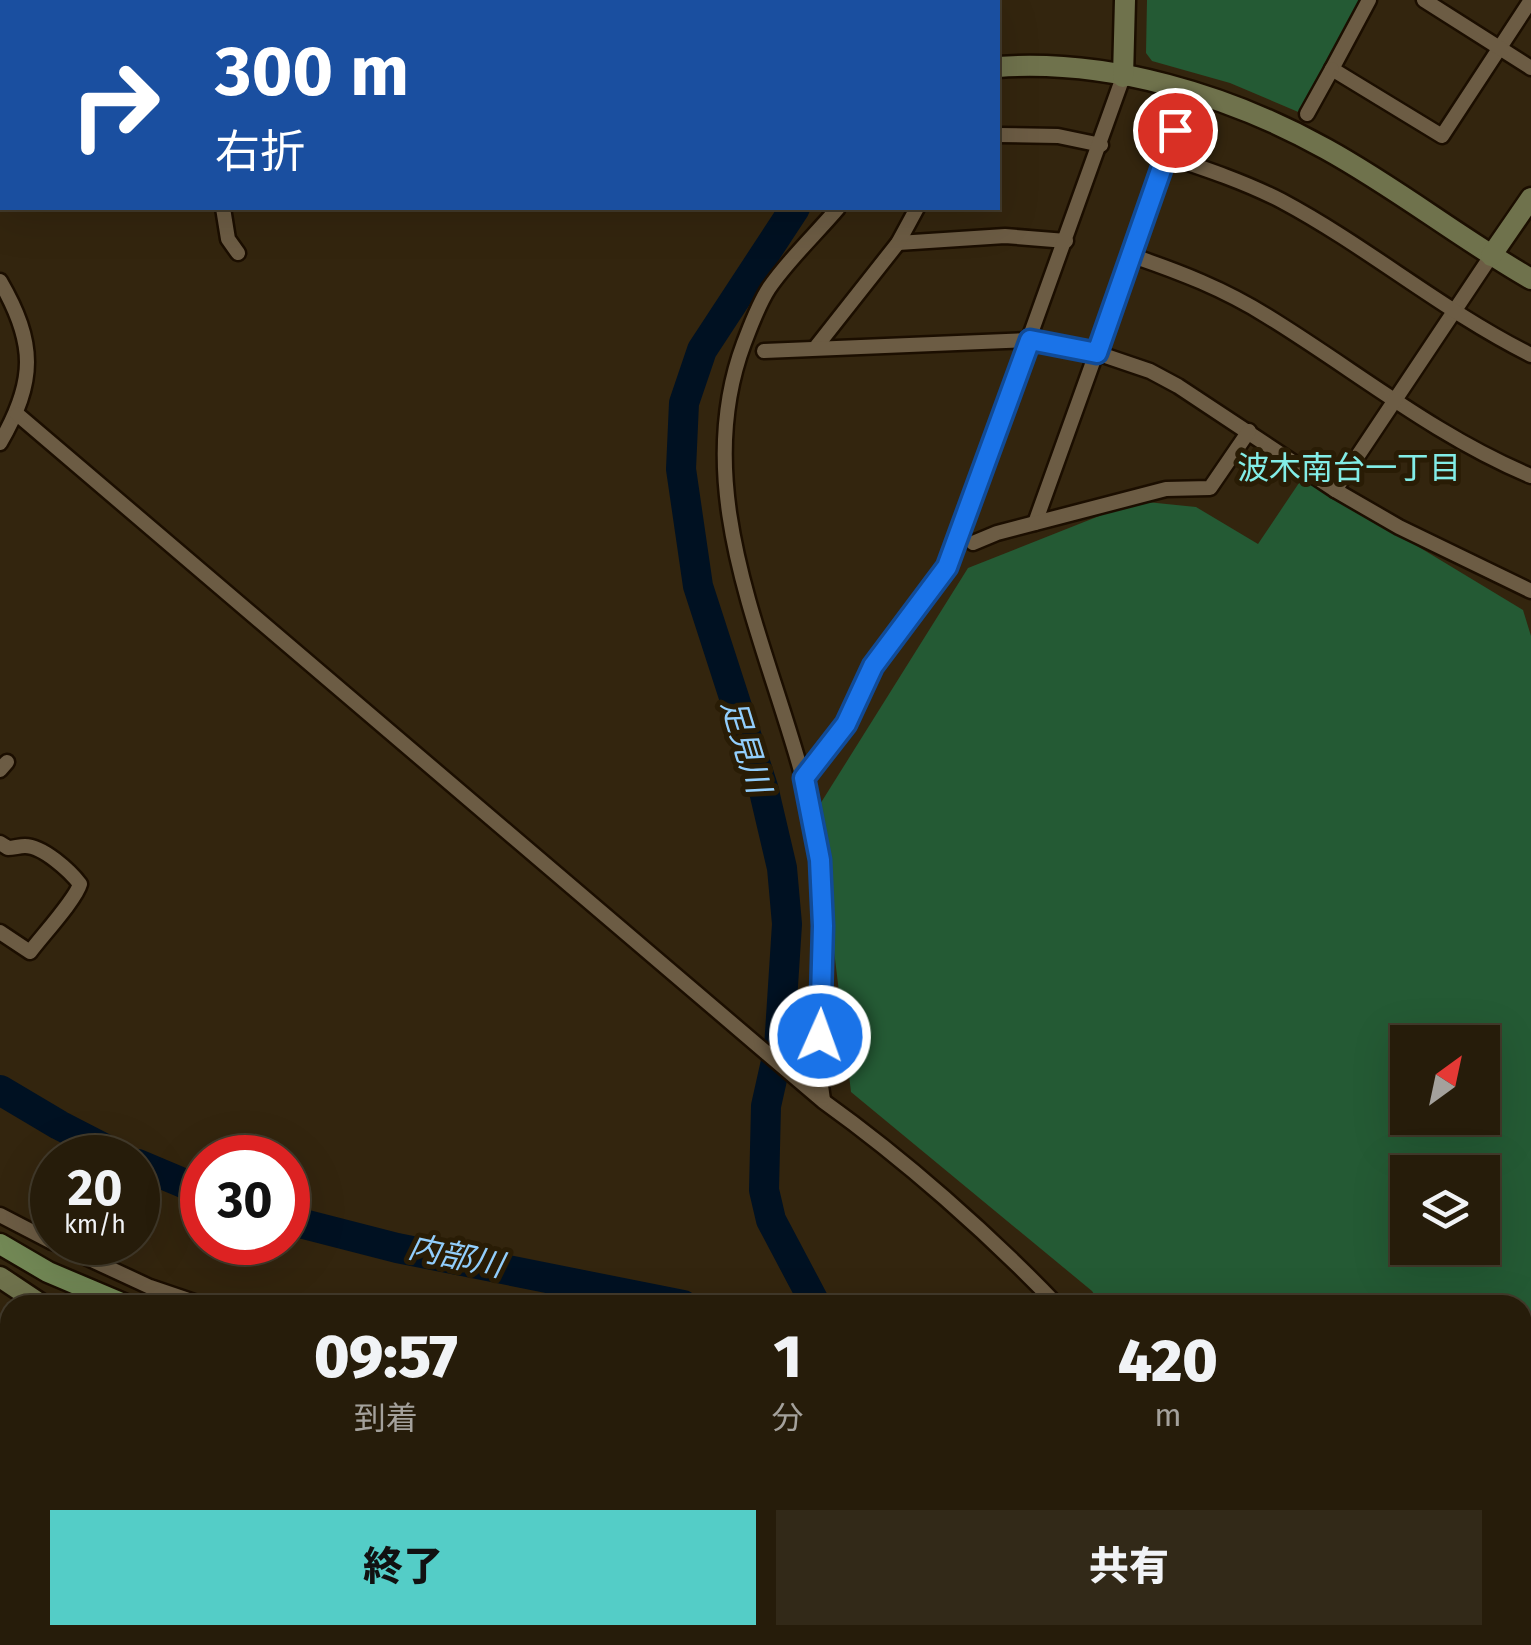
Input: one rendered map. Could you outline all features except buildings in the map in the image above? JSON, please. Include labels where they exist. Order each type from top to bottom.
[{"type":"main road","points":[[0,1244],[48,1272],[102,1295]]},
{"type":"street","points":[[804,778],[846,724],[873,666],[947,567],[1102,144],[1123,77],[1126,0]]},
{"type":"street","points":[[1307,114],[1369,0]]},
{"type":"street","points":[[1424,0],[1531,68]]},
{"type":"street","points":[[1332,68],[1442,136],[1531,0]]},
{"type":"street","points":[[1000,67],[1041,67],[1123,77],[1204,96],[1298,134],[1531,279]]},
{"type":"street","points":[[1034,524],[1184,105]]},
{"type":"street","points":[[1000,135],[1058,136],[1102,144]]},
{"type":"street","points":[[1167,156],[1282,202],[1453,312],[1531,356]]},
{"type":"street","points":[[1335,490],[1531,198]]},
{"type":"street","points":[[224,210],[228,239],[238,253]]},
{"type":"street","points":[[819,1097],[823,926],[820,860],[804,778],[731,528],[722,448],[726,400],[752,321],[769,288],[836,210]]},
{"type":"street","points":[[816,347],[898,243],[916,210]]},
{"type":"street","points":[[898,243],[1005,236],[1066,241]]},
{"type":"street","points":[[1133,256],[1190,275],[1227,293],[1393,401],[1458,440],[1531,476]]},
{"type":"street","points":[[0,443],[26,389],[28,355],[22,325],[1,286]]},
{"type":"street","points":[[764,352],[1030,340],[1097,353],[1164,378],[1335,490],[1399,527],[1531,592]]},
{"type":"street","points":[[17,414],[819,1097],[868,1133],[994,1242],[1047,1295]]},
{"type":"street","points":[[974,543],[1166,489],[1210,488],[1249,431]]},
{"type":"street","points":[[0,842],[8,848],[30,846],[63,867],[80,884],[75,896],[30,952],[0,932]]},
{"type":"street","points":[[0,1215],[30,1230]]},
{"type":"street","points":[[103,1265],[174,1295]]},
{"type":"street","points":[[0,1277],[27,1295]]},
{"type":"green space","points":[[1147,0],[1361,0],[1303,114],[1230,83],[1152,61],[1146,53]]},
{"type":"green space","points":[[1303,477],[1523,610],[1531,636],[1531,1295],[1095,1295],[851,1092],[817,809],[968,568],[1137,501],[1196,507],[1258,544]]},
{"type":"waterway","name":"足見川","points":[[794,210],[702,350],[684,403],[681,469],[698,586],[763,787],[782,868],[787,924],[779,1048],[766,1106],[764,1190],[771,1220],[811,1295]]},
{"type":"waterway","name":"内部川","points":[[0,1090],[78,1135]]},
{"type":"waterway","name":"内部川","points":[[160,1173],[180,1182]]},
{"type":"waterway","name":"内部川","points":[[310,1226],[397,1248],[633,1295]]},
{"type":"district","name":"波木南台一丁目","points":[[1349,468]]},
{"type":"route","points":[[820,1036],[820,860],[804,778],[846,724],[873,666],[947,567],[1030,340],[1097,353],[1175,130]]}]
